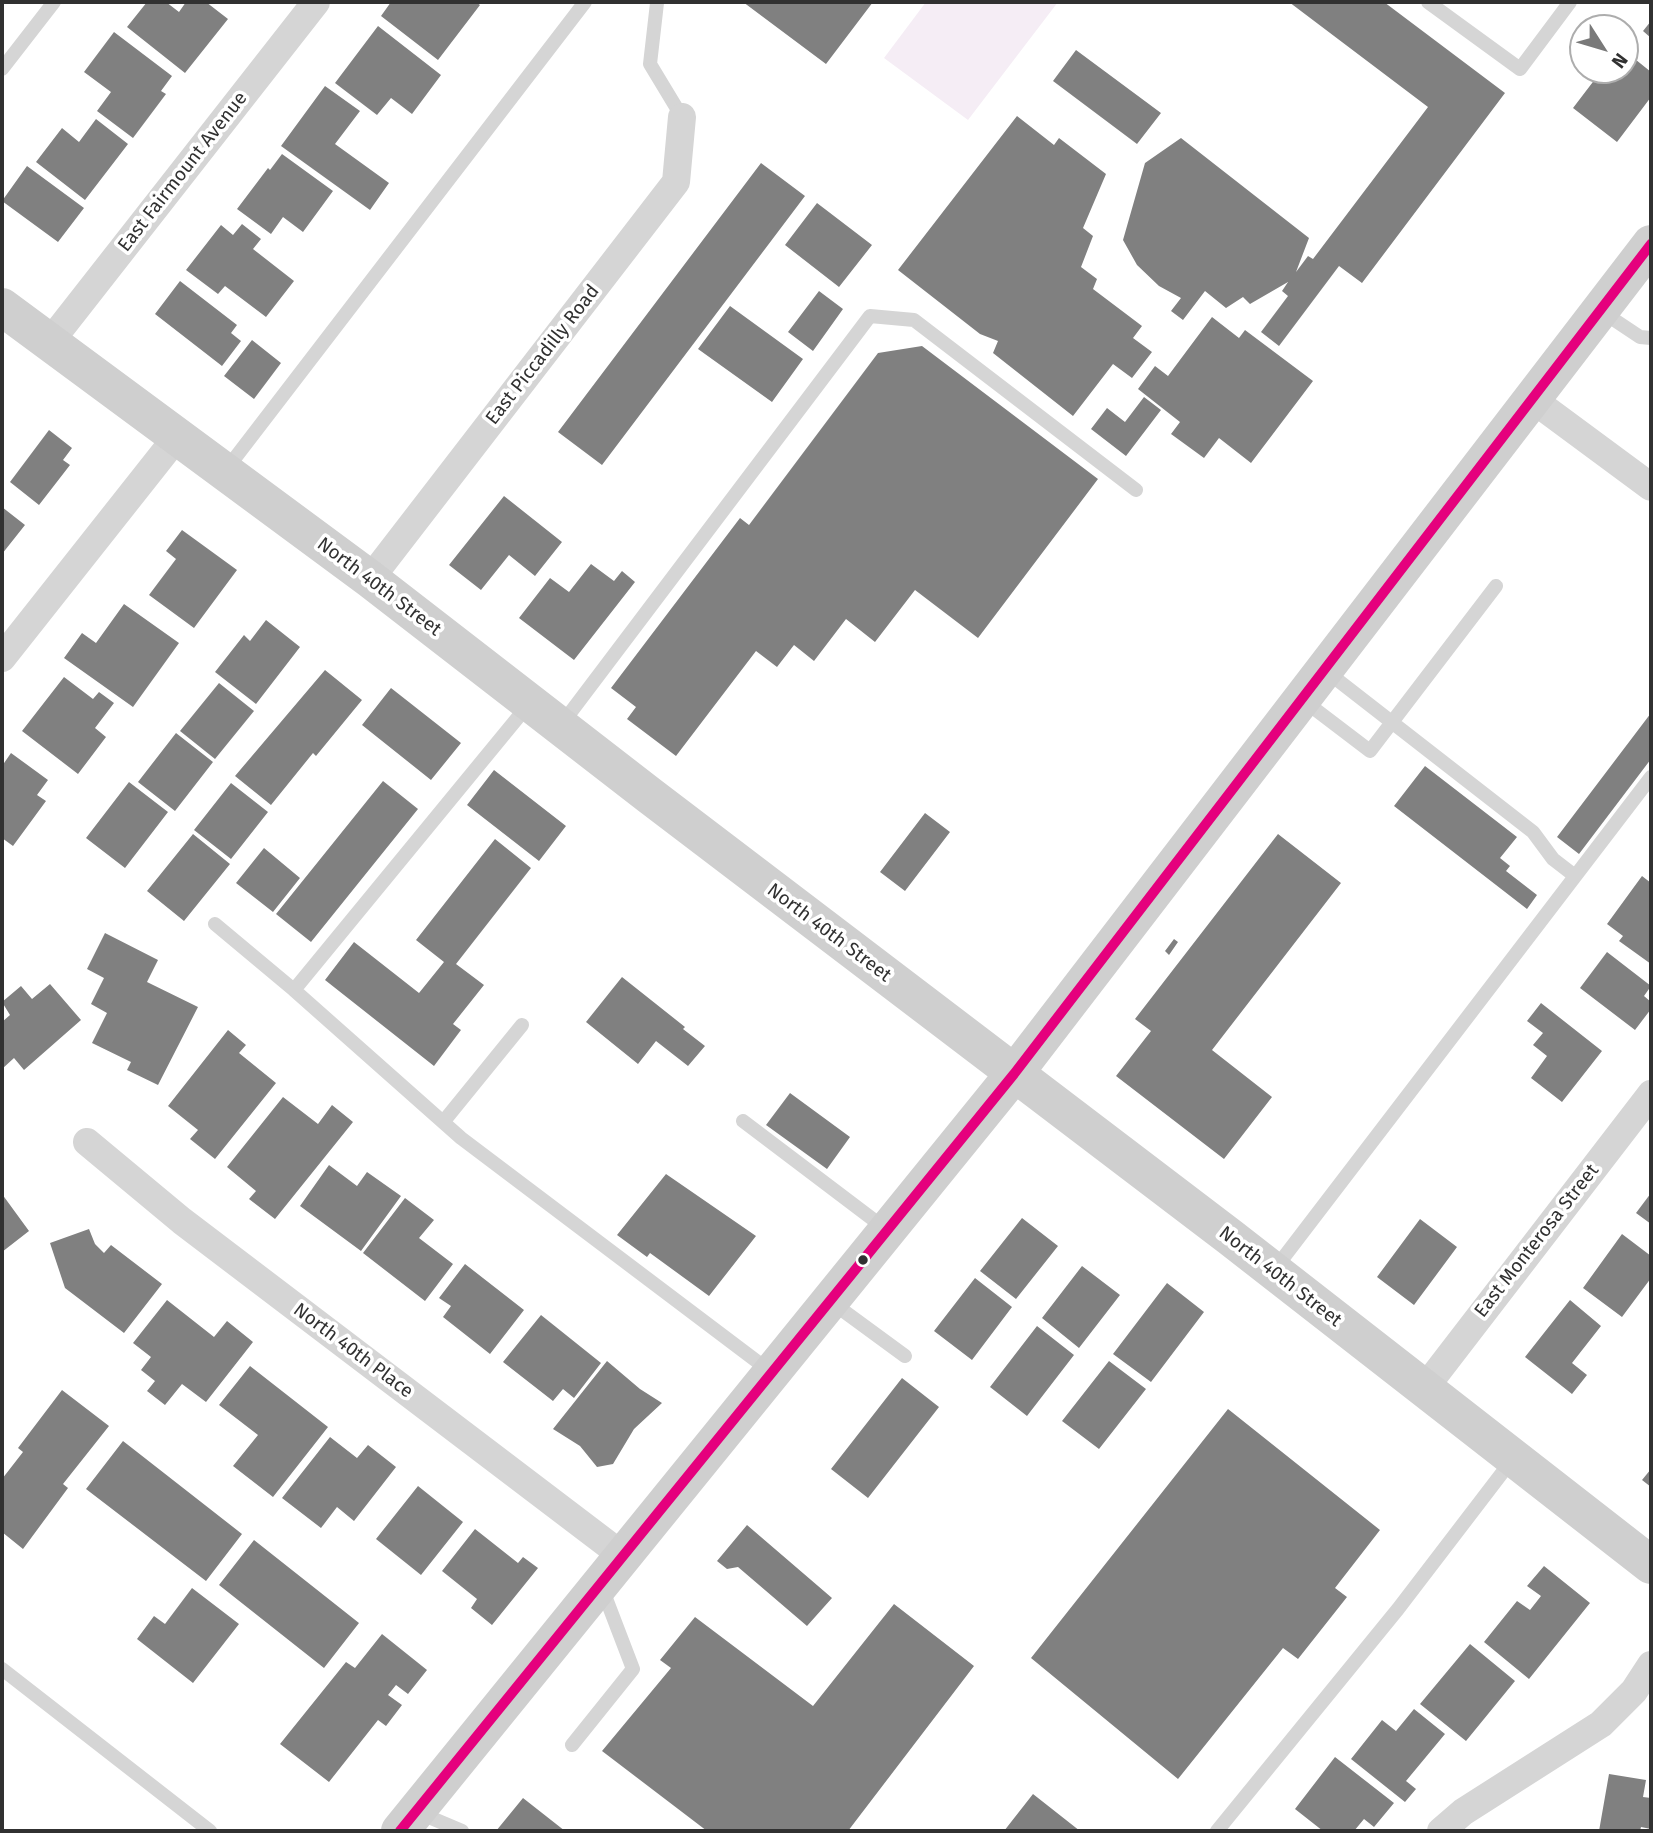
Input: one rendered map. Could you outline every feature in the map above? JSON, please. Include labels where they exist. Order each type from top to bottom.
[{"type":"main road","points":[[408,1821],[1014,1074],[1651,244]]},
{"type":"main road","name":"North 40th Street","points":[[2,307],[370,579],[1273,1271],[1651,1565]]},
{"type":"street","name":"East Fairmount Avenue","points":[[49,343],[316,2]]},
{"type":"street","name":"East Piccadilly Road","points":[[370,579],[676,182],[682,117]]},
{"type":"street","points":[[1532,399],[1651,487]]},
{"type":"street","points":[[2,658],[176,438]]},
{"type":"street","name":"East Monterosa Street","points":[[1424,1389],[1651,1094]]},
{"type":"street","name":"North 40th Place","points":[[87,1142],[612,1570]]},
{"type":"street","points":[[1441,1831],[1470,1821],[1601,1724],[1634,1691],[1651,1665]]},
{"type":"lane","points":[[2,69],[54,2]]},
{"type":"lane","points":[[224,472],[585,2]]},
{"type":"lane","points":[[657,2],[650,64],[682,117]]},
{"type":"lane","points":[[1428,2],[1520,69],[1570,2]]},
{"type":"lane","points":[[1601,310],[1640,337],[1651,338]]},
{"type":"lane","points":[[560,726],[870,316],[914,320],[1136,491]]},
{"type":"lane","points":[[1314,685],[1370,751],[1496,586]]},
{"type":"lane","points":[[1314,685],[1392,722],[1533,832],[1553,859],[1575,876]]},
{"type":"lane","points":[[295,990],[530,703]]},
{"type":"lane","points":[[1273,1271],[1651,776]]},
{"type":"lane","points":[[215,924],[295,990],[461,1138],[772,1372]]},
{"type":"lane","points":[[444,1121],[522,1025]]},
{"type":"lane","points":[[743,1121],[887,1231]]},
{"type":"lane","points":[[830,1301],[905,1356]]},
{"type":"lane","points":[[1217,1831],[1398,1609],[1513,1459]]},
{"type":"lane","points":[[572,1745],[633,1669],[612,1570]]},
{"type":"lane","points":[[2,1669],[211,1831]]},
{"type":"lane","points":[[408,1821],[462,1831]]},
{"type":"shaded area","points":[[926,2],[1058,2],[968,120],[884,58]]},
{"type":"building","points":[[147,2],[166,2],[179,12],[186,2],[206,2],[228,19],[185,73],[127,27]]},
{"type":"building","points":[[391,2],[476,2],[480,5],[438,60],[381,16]]},
{"type":"building","points":[[743,2],[873,2],[826,64]]},
{"type":"building","points":[[1289,2],[1384,2],[1505,93],[1362,283],[1339,266],[1279,346],[1261,332],[1288,296],[1282,291],[1288,282],[1250,304],[1243,297],[1226,308],[1205,291],[1183,320],[1171,311],[1181,298],[1159,286],[1137,265],[1123,240],[1145,163],[1181,138],[1309,238],[1296,272],[1308,256],[1313,259],[1428,107]]},
{"type":"building","points":[[1651,21],[1651,38],[1643,31]]},
{"type":"building","points":[[378,26],[441,75],[412,114],[391,98],[377,115],[335,83]]},
{"type":"building","points":[[114,32],[172,76],[161,91],[166,94],[133,138],[97,111],[111,92],[84,72]]},
{"type":"building","points":[[1076,50],[1161,113],[1137,144],[1053,81]]},
{"type":"building","points":[[1639,62],[1651,72],[1651,97],[1617,142],[1573,108],[1591,84],[1639,84]]},
{"type":"building","points":[[325,86],[360,111],[335,144],[389,183],[370,210],[281,146]]},
{"type":"building","points":[[1017,116],[1054,145],[1059,138],[1106,174],[1083,228],[1093,236],[1081,267],[1097,279],[1093,289],[1142,326],[1133,338],[1152,352],[1132,378],[1113,364],[1073,416],[993,353],[998,341],[980,334],[898,270]]},
{"type":"building","points":[[96,119],[128,144],[85,200],[36,162],[62,128],[79,142]]},
{"type":"building","points":[[282,154],[333,191],[303,232],[283,217],[271,234],[237,209]]},
{"type":"building","points":[[761,163],[805,196],[602,465],[558,432]]},
{"type":"building","points":[[27,166],[84,208],[58,242],[2,201]]},
{"type":"building","points":[[817,203],[872,245],[839,287],[785,245]]},
{"type":"building","points":[[242,224],[261,239],[253,249],[294,281],[266,317],[225,286],[218,294],[186,270],[221,225],[233,235]]},
{"type":"building","points":[[180,281],[237,325],[231,333],[241,341],[222,366],[155,314]]},
{"type":"building","points":[[819,291],[843,309],[813,351],[788,332]]},
{"type":"building","points":[[730,306],[803,359],[772,402],[698,349]]},
{"type":"building","points":[[1212,317],[1239,338],[1245,330],[1313,381],[1251,463],[1219,438],[1204,458],[1171,434],[1180,422],[1138,389],[1155,366],[1168,376]]},
{"type":"building","points":[[252,340],[281,363],[254,399],[224,376]]},
{"type":"building","points":[[922,346],[1098,479],[978,638],[915,590],[875,642],[846,619],[814,661],[794,645],[777,667],[756,651],[676,756],[627,719],[636,707],[611,688],[740,518],[749,525],[878,353]]},
{"type":"building","points":[[1144,397],[1161,410],[1126,456],[1091,429],[1107,408],[1125,422]]},
{"type":"building","points":[[49,430],[72,448],[63,460],[70,465],[39,505],[10,482]]},
{"type":"building","points":[[504,496],[562,542],[535,576],[509,555],[481,590],[449,565]]},
{"type":"building","points":[[2,507],[25,525],[2,554]]},
{"type":"building","points":[[182,530],[237,570],[194,628],[149,595],[176,559],[166,551]]},
{"type":"building","points":[[591,564],[614,581],[622,571],[635,582],[574,660],[519,618],[550,578],[569,592]]},
{"type":"building","points":[[124,604],[179,643],[133,707],[64,658],[82,633],[96,643]]},
{"type":"building","points":[[266,620],[300,647],[256,704],[215,672],[244,635],[250,641]]},
{"type":"building","points":[[325,670],[362,700],[316,756],[313,753],[271,805],[235,776]]},
{"type":"building","points":[[64,677],[93,699],[99,692],[114,703],[95,728],[106,737],[78,774],[22,731]]},
{"type":"building","points":[[219,683],[254,711],[215,759],[180,731]]},
{"type":"building","points":[[391,688],[461,743],[431,780],[362,725]]},
{"type":"building","points":[[1651,713],[1651,759],[1579,854],[1557,837]]},
{"type":"building","points":[[176,733],[213,762],[175,811],[138,782]]},
{"type":"building","points":[[11,753],[48,780],[37,795],[46,801],[13,846],[2,838],[2,766]]},
{"type":"building","points":[[1425,766],[1517,837],[1500,858],[1510,866],[1506,871],[1537,895],[1527,909],[1394,806]]},
{"type":"building","points":[[494,770],[566,826],[539,861],[467,805]]},
{"type":"building","points":[[383,781],[418,809],[311,942],[276,914]]},
{"type":"building","points":[[129,782],[168,812],[125,868],[86,838]]},
{"type":"building","points":[[231,783],[268,812],[231,859],[194,830]]},
{"type":"building","points":[[925,813],[950,832],[905,891],[880,872]]},
{"type":"building","points":[[193,834],[230,864],[184,921],[147,891]]},
{"type":"building","points":[[1278,834],[1341,883],[1212,1050],[1272,1097],[1224,1159],[1116,1076],[1151,1031],[1135,1019]]},
{"type":"building","points":[[495,839],[531,868],[456,964],[484,985],[453,1024],[461,1030],[434,1066],[325,980],[354,942],[419,993],[444,962],[416,940]]},
{"type":"building","points":[[264,848],[300,878],[273,912],[236,883]]},
{"type":"building","points":[[1642,876],[1651,883],[1651,964],[1619,941],[1623,936],[1607,924]]},
{"type":"building","points":[[105,933],[158,960],[147,982],[198,1007],[158,1085],[127,1070],[131,1062],[92,1043],[107,1013],[91,1004],[104,978],[87,969]]},
{"type":"building","points":[[1174,939],[1178,942],[1169,955],[1165,951]]},
{"type":"building","points":[[1607,952],[1651,986],[1644,996],[1651,1002],[1651,1009],[1635,1030],[1580,988]]},
{"type":"building","points":[[622,977],[705,1046],[688,1066],[656,1041],[638,1064],[586,1022]]},
{"type":"building","points":[[50,984],[81,1020],[24,1070],[14,1058],[2,1069],[2,1022],[10,1015],[2,1002],[21,986],[32,999]]},
{"type":"building","points":[[1541,1003],[1602,1051],[1562,1102],[1531,1078],[1547,1056],[1533,1045],[1543,1033],[1527,1021]]},
{"type":"building","points":[[228,1030],[246,1045],[239,1053],[276,1083],[215,1159],[190,1139],[198,1130],[168,1106]]},
{"type":"building","points":[[790,1093],[850,1137],[827,1169],[766,1125]]},
{"type":"building","points":[[283,1097],[318,1124],[332,1105],[353,1122],[275,1219],[249,1199],[256,1191],[227,1167]]},
{"type":"building","points":[[329,1165],[357,1186],[367,1172],[401,1196],[361,1251],[300,1206]]},
{"type":"building","points":[[666,1174],[756,1236],[709,1296],[650,1253],[647,1257],[617,1235]]},
{"type":"building","points":[[1651,1193],[1651,1224],[1636,1213]]},
{"type":"building","points":[[2,1194],[29,1231],[2,1252]]},
{"type":"building","points":[[405,1198],[434,1220],[419,1238],[453,1264],[425,1301],[363,1253]]},
{"type":"building","points":[[1022,1218],[1058,1246],[1016,1299],[980,1271]]},
{"type":"building","points":[[1420,1219],[1457,1247],[1414,1305],[1377,1277]]},
{"type":"building","points":[[89,1229],[95,1244],[104,1253],[111,1245],[162,1284],[124,1333],[65,1288],[50,1243]]},
{"type":"building","points":[[1622,1234],[1651,1256],[1651,1278],[1622,1317],[1583,1288]]},
{"type":"building","points":[[465,1264],[524,1310],[490,1354],[443,1317],[451,1306],[439,1298]]},
{"type":"building","points":[[1082,1266],[1120,1295],[1079,1348],[1042,1318]]},
{"type":"building","points":[[975,1278],[1012,1307],[972,1360],[934,1331]]},
{"type":"building","points":[[1167,1283],[1204,1312],[1151,1382],[1113,1354]]},
{"type":"building","points":[[167,1300],[214,1337],[227,1321],[253,1342],[206,1402],[182,1384],[165,1405],[147,1391],[155,1381],[141,1370],[151,1357],[133,1343]]},
{"type":"building","points":[[1570,1300],[1601,1326],[1572,1363],[1587,1375],[1572,1394],[1525,1357]]},
{"type":"building","points":[[541,1315],[601,1363],[574,1398],[563,1389],[553,1401],[503,1362]]},
{"type":"building","points":[[1037,1326],[1074,1355],[1027,1416],[990,1387]]},
{"type":"building","points":[[607,1361],[640,1389],[662,1403],[634,1429],[613,1464],[597,1467],[580,1446],[553,1429]]},
{"type":"building","points":[[1109,1361],[1146,1389],[1099,1449],[1062,1421]]},
{"type":"building","points":[[250,1366],[328,1427],[273,1497],[233,1466],[258,1435],[219,1405]]},
{"type":"building","points":[[902,1378],[939,1407],[868,1498],[831,1469]]},
{"type":"building","points":[[62,1390],[109,1426],[63,1484],[68,1488],[23,1549],[2,1532],[2,1479],[23,1452],[18,1448]]},
{"type":"building","points":[[1228,1409],[1380,1530],[1335,1588],[1347,1597],[1298,1659],[1283,1648],[1178,1779],[1031,1658]]},
{"type":"building","points":[[330,1437],[357,1458],[368,1445],[396,1467],[354,1521],[337,1507],[321,1528],[282,1498]]},
{"type":"building","points":[[123,1441],[242,1534],[206,1581],[86,1489]]},
{"type":"building","points":[[1651,1469],[1651,1487],[1642,1480]]},
{"type":"building","points":[[418,1486],[463,1522],[421,1575],[376,1539]]},
{"type":"building","points":[[747,1525],[832,1598],[807,1626],[738,1567],[727,1569],[717,1561]]},
{"type":"building","points":[[475,1529],[518,1563],[523,1557],[538,1568],[492,1625],[471,1608],[477,1599],[442,1571]]},
{"type":"building","points":[[254,1540],[359,1623],[324,1668],[219,1585]]},
{"type":"building","points":[[1544,1566],[1590,1603],[1529,1679],[1484,1642],[1517,1601],[1530,1610],[1541,1596],[1527,1586]]},
{"type":"building","points":[[192,1588],[239,1624],[193,1683],[137,1639],[154,1616],[165,1624]]},
{"type":"building","points":[[894,1604],[974,1666],[848,1831],[707,1831],[602,1751],[671,1668],[660,1660],[695,1617],[813,1706]]},
{"type":"building","points":[[382,1634],[427,1670],[408,1694],[396,1685],[388,1695],[402,1705],[386,1726],[378,1720],[329,1782],[280,1744],[346,1662],[355,1668]]},
{"type":"building","points":[[1470,1644],[1515,1681],[1466,1741],[1420,1704]]},
{"type":"building","points":[[1414,1709],[1445,1734],[1406,1781],[1416,1789],[1405,1802],[1351,1759],[1382,1720],[1396,1731]]},
{"type":"building","points":[[1335,1757],[1394,1803],[1374,1827],[1364,1819],[1354,1831],[1323,1831],[1295,1809]]},
{"type":"building","points":[[1609,1774],[1646,1780],[1643,1797],[1651,1798],[1651,1829],[1641,1827],[1640,1831],[1599,1831]]},
{"type":"building","points":[[1033,1794],[1080,1831],[1004,1831]]},
{"type":"building","points":[[523,1798],[565,1831],[496,1831]]},
{"type":"transit line","points":[[400,1831],[1014,1074],[1651,244]]}]
